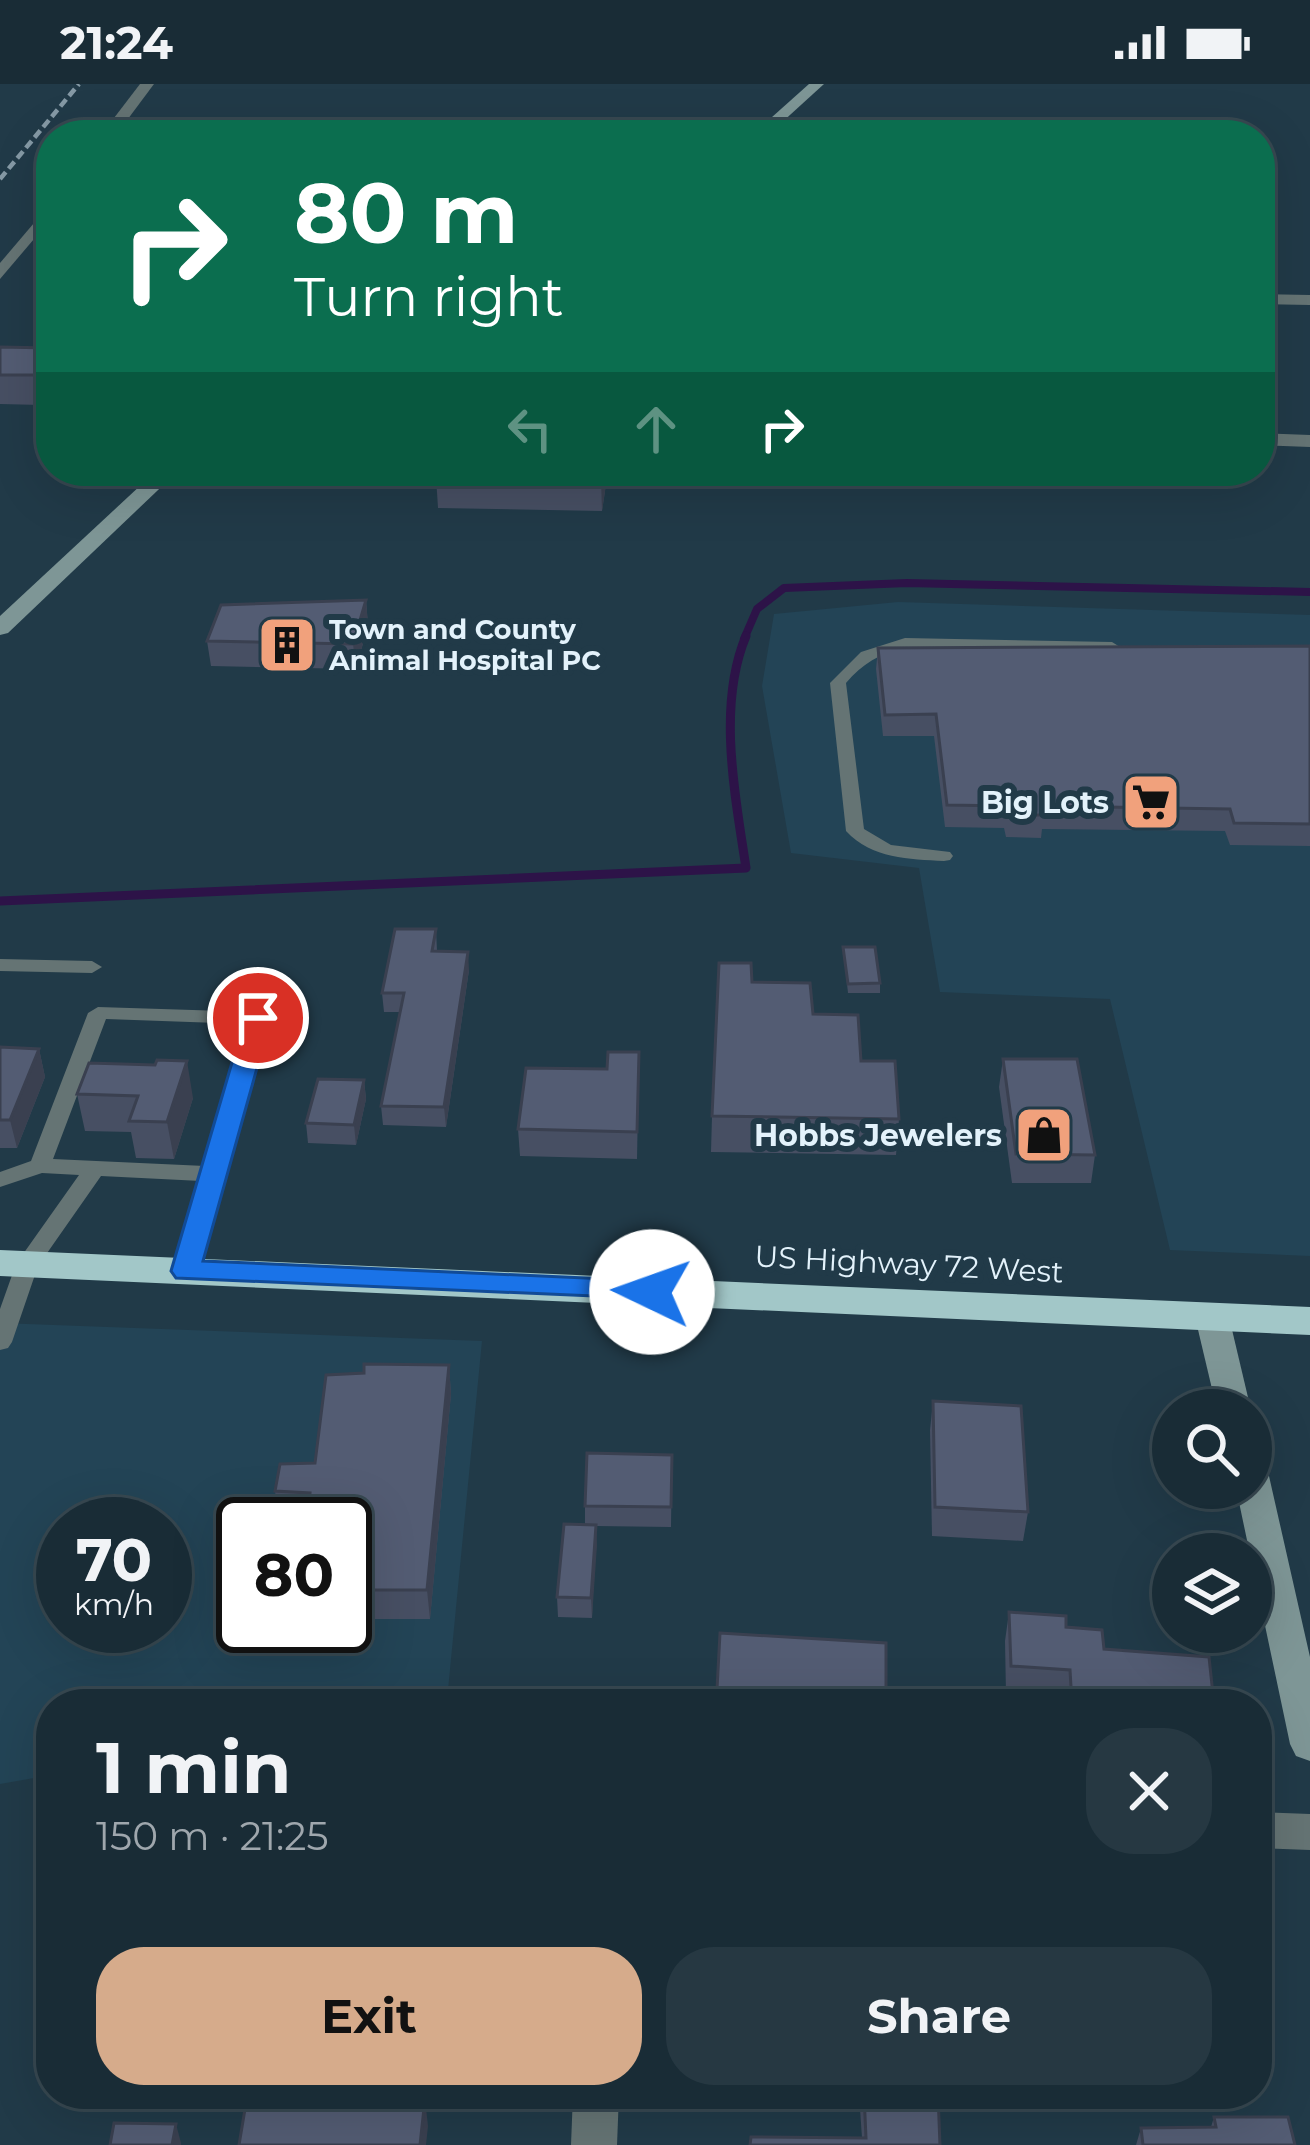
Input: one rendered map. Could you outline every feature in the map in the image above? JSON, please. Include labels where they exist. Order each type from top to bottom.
[{"type":"highway","name":"US Highway 72 West","points":[[14,1264],[1310,1322]]},
{"type":"street","points":[[119,120],[147,84]]},
{"type":"street","points":[[776,120],[817,84]]},
{"type":"street","points":[[0,274],[36,227]]},
{"type":"street","points":[[1275,299],[1310,300]]},
{"type":"street","points":[[1275,440],[1310,441]]},
{"type":"street","points":[[0,628],[152,486]]},
{"type":"street","points":[[1212,1317],[1229,1389]]},
{"type":"street","points":[[1258,1509],[1310,1744]]},
{"type":"street","points":[[1272,1831],[1310,1832]]},
{"type":"street","points":[[594,2145],[595,2109]]},
{"type":"lane","points":[[944,856],[890,851],[867,844],[855,831],[838,682],[851,664],[879,648],[905,644],[1143,648]]},
{"type":"lane","points":[[0,965],[92,967]]},
{"type":"lane","points":[[40,1166],[98,1013],[258,1018],[186,1271]]},
{"type":"lane","points":[[0,1180],[40,1166],[214,1174]]},
{"type":"lane","points":[[0,1342],[14,1264],[95,1169]]},
{"type":"shaded area","points":[[898,602],[1310,615],[1310,1256],[1170,1250],[1110,999],[940,992],[919,868],[791,853],[762,686],[774,614]]},
{"type":"shaded area","points":[[0,1323],[482,1341],[448,1689],[36,1689],[36,1778],[0,1784]]},
{"type":"building","points":[[0,347],[36,348],[36,375],[0,375]]},
{"type":"building","points":[[366,600],[353,644],[207,641],[221,605]]},
{"type":"building","points":[[1310,646],[1310,824],[1234,823],[1230,809],[1042,806],[1043,815],[1009,815],[1007,806],[947,805],[936,714],[885,715],[878,648]]},
{"type":"building","points":[[395,929],[436,929],[432,951],[468,952],[444,1107],[381,1106],[404,993],[382,993]]},
{"type":"building","points":[[843,947],[875,947],[880,983],[848,984]]},
{"type":"building","points":[[719,963],[751,963],[752,982],[810,983],[813,1014],[858,1015],[861,1061],[895,1061],[899,1119],[712,1116]]},
{"type":"building","points":[[0,1047],[39,1049],[10,1120],[0,1120]]},
{"type":"building","points":[[608,1052],[639,1052],[637,1132],[518,1129],[526,1068],[607,1069]]},
{"type":"building","name":"Hobbs Jewelers","points":[[1003,1059],[1077,1059],[1095,1155],[1016,1154]]},
{"type":"building","points":[[157,1060],[187,1061],[167,1122],[129,1121],[138,1096],[77,1094],[89,1063],[155,1065]]},
{"type":"building","points":[[318,1079],[364,1080],[354,1125],[306,1123]]},
{"type":"building","points":[[364,1364],[449,1365],[427,1590],[372,1590],[372,1497],[310,1497],[310,1493],[275,1491],[280,1464],[315,1463],[326,1375],[364,1373]]},
{"type":"building","points":[[933,1401],[1021,1406],[1028,1512],[935,1507]]},
{"type":"building","points":[[587,1453],[672,1455],[671,1507],[585,1506]]},
{"type":"building","points":[[564,1524],[596,1525],[591,1598],[557,1597]]},
{"type":"building","points":[[1009,1612],[1066,1616],[1066,1627],[1102,1630],[1104,1649],[1209,1657],[1212,1689],[1071,1689],[1070,1670],[1011,1666]]},
{"type":"building","points":[[720,1633],[886,1643],[886,1689],[717,1689]]},
{"type":"building","points":[[245,2109],[424,2109],[420,2145],[239,2145]]},
{"type":"building","points":[[865,2109],[939,2109],[940,2145],[750,2145],[751,2137],[866,2138]]},
{"type":"building","points":[[1214,2117],[1288,2117],[1295,2145],[1143,2145],[1141,2128],[1216,2127]]},
{"type":"building","points":[[114,2123],[176,2124],[172,2145],[110,2145]]},
{"type":"waterway","points":[[744,639],[757,609],[784,588],[907,583],[1310,592]]},
{"type":"waterway","points":[[0,901],[746,868],[730,720],[737,663],[746,636]]},
{"type":"railway","points":[[49,120],[79,84]]},
{"type":"railway","points":[[0,179],[36,136]]},
{"type":"place","name":"Town and County Animal Hospital PC","points":[[287,645]]},
{"type":"place","name":"Big Lots","points":[[1151,802]]},
{"type":"place","name":"Hobbs Jewelers","points":[[1044,1135]]},
{"type":"route","points":[[258,1018],[186,1271],[652,1292]]}]
